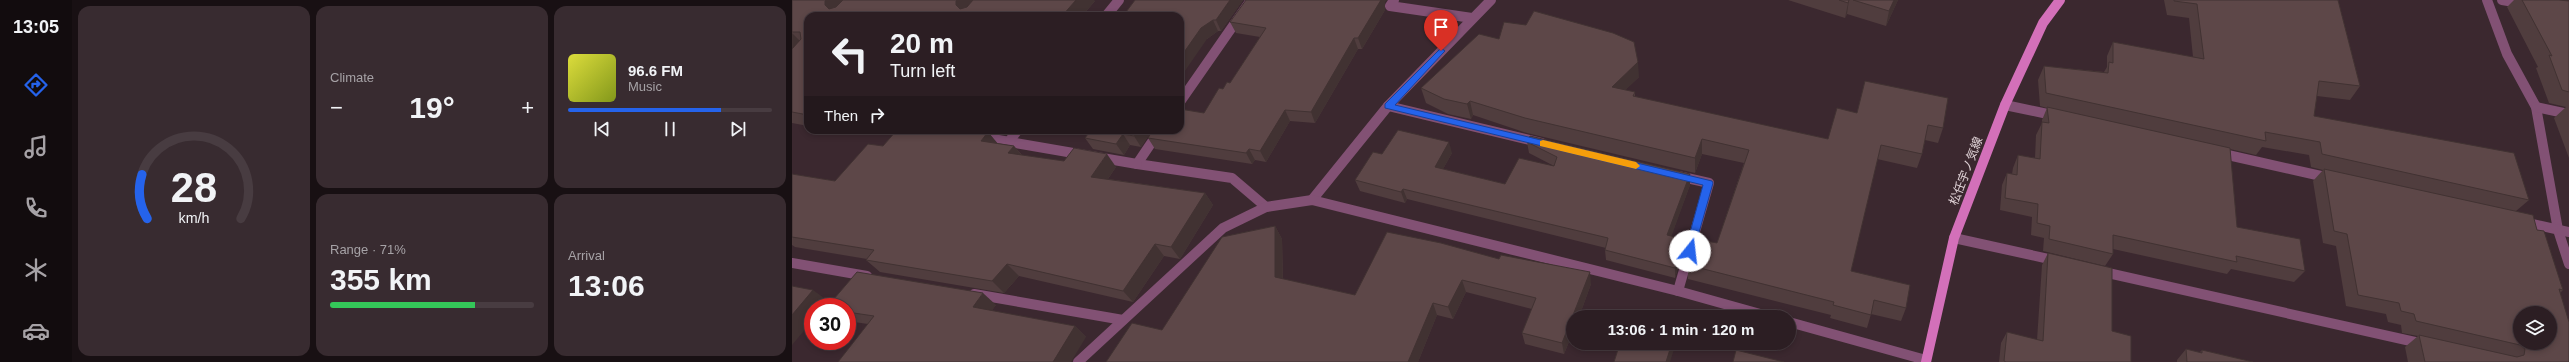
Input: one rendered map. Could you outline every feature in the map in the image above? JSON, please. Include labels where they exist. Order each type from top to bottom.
[{"type":"main road","name":"松任宇ノ気線","points":[[1926,361],[1954,238],[2004,104],[2043,23],[2060,0]]},
{"type":"street","points":[[1109,12],[1119,0]]},
{"type":"street","points":[[1184,96],[1251,0]]},
{"type":"street","points":[[1394,0],[1390,6],[1472,18]]},
{"type":"street","points":[[1312,200],[1388,106],[1490,0]]},
{"type":"street","points":[[2487,0],[2507,54],[2536,107],[2558,230],[2569,264]]},
{"type":"street","points":[[2502,0],[2539,6]]},
{"type":"street","points":[[2004,104],[2067,119]]},
{"type":"street","points":[[1388,106],[1556,146]]},
{"type":"street","points":[[2536,107],[2569,114]]},
{"type":"street","points":[[1010,140],[1015,134]]},
{"type":"street","points":[[1137,164],[1157,134]]},
{"type":"street","points":[[970,135],[1010,140],[1137,164],[1232,178],[1266,207]]},
{"type":"street","points":[[2207,150],[2340,180]]},
{"type":"street","points":[[1670,174],[1709,183],[1678,291]]},
{"type":"street","points":[[1078,362],[1223,228],[1266,207],[1312,200],[1678,291],[1746,310]]},
{"type":"street","points":[[2511,219],[2569,232]]},
{"type":"street","points":[[1954,238],[2070,264]]},
{"type":"street","points":[[792,263],[877,277]]},
{"type":"street","points":[[2086,268],[2433,346]]},
{"type":"street","points":[[962,292],[1123,320]]},
{"type":"street","points":[[1796,324],[1926,361]]},
{"type":"building","points":[[792,0],[826,0],[825,5],[829,9],[836,7],[843,0],[957,0],[956,5],[960,9],[967,7],[973,0],[1076,0],[1066,12],[804,12],[804,114],[792,112],[792,49],[801,39],[800,32],[792,32]]},
{"type":"building","points":[[1135,0],[1230,0],[1216,20],[1213,20],[1201,28],[1184,52],[1184,12],[1126,12]]},
{"type":"building","points":[[1246,0],[1381,0],[1358,38],[1354,38],[1311,112],[1285,110],[1260,151],[1249,149],[1246,153],[1148,138],[1150,134],[1184,134],[1184,110],[1204,113],[1219,88],[1223,89],[1227,82],[1230,83],[1266,28],[1230,22]]},
{"type":"building","points":[[1839,0],[1849,0],[1848,3]]},
{"type":"building","points":[[1853,0],[1894,0],[1889,11]]},
{"type":"building","points":[[2174,0],[2338,0],[2360,86],[2319,81],[2314,116],[2514,153],[2529,200],[2322,154],[2320,142],[2265,132],[2266,141],[2046,93],[2044,66],[2108,73],[2109,62],[2113,63],[2113,42],[2204,59],[2197,4]]},
{"type":"building","points":[[2522,0],[2569,1],[2569,92],[2562,90],[2549,55],[2552,56]]},
{"type":"building","points":[[1534,11],[1613,33],[1634,42],[1638,62],[1612,87],[1635,92],[1633,96],[1828,139],[1837,108],[1857,113],[1865,81],[1948,98],[1943,128],[1928,125],[1922,154],[1881,145],[1851,271],[1910,285],[1906,308],[1874,300],[1871,315],[1833,305],[1834,302],[1688,265],[1696,239],[1717,243],[1749,150],[1702,139],[1695,158],[1525,118],[1470,101],[1467,104],[1444,99],[1421,88],[1479,34],[1499,39],[1504,22],[1526,25]]},
{"type":"building","points":[[2047,107],[2230,148],[2237,227],[2300,239],[2305,271],[2236,256],[2237,262],[2113,235],[2113,254],[2049,239],[2050,226],[2037,223],[2038,204],[2005,198],[2007,173],[2017,175],[2018,155],[2040,159],[2042,122],[2049,123]]},
{"type":"building","points":[[1398,130],[1449,142],[1435,167],[1505,184],[1519,158],[1554,166],[1557,157],[1527,142],[1530,136],[1690,174],[1667,235],[1683,239],[1675,268],[1605,250],[1608,238],[1403,189],[1401,192],[1355,180],[1373,152],[1382,154]]},
{"type":"building","points":[[894,134],[986,134],[981,141],[1014,146],[1008,153],[1064,161],[1074,148],[1107,154],[1091,177],[1205,193],[1171,247],[1155,244],[1123,291],[1007,264],[992,281],[866,260],[874,250],[792,237],[792,174],[835,181],[868,144],[883,146]]},
{"type":"building","points":[[1088,134],[1123,134],[1116,144],[1085,138]]},
{"type":"building","points":[[1123,134],[1135,134],[1134,136]]},
{"type":"building","points":[[2324,169],[2533,215],[2537,230],[2544,231],[2563,290],[2559,289],[2569,322],[2569,362],[2425,362],[2419,335],[2517,357],[2524,355],[2525,350],[2557,350],[2557,306],[2513,306],[2513,343],[2416,321],[2414,314],[2401,311],[2399,303],[2358,295],[2347,234],[2334,231]]},
{"type":"building","points":[[1275,226],[1275,277],[1355,295],[1387,232],[1441,243],[1499,259],[1501,255],[1590,272],[1575,310],[1566,310],[1566,333],[1562,343],[1522,333],[1536,298],[1462,280],[1448,307],[1433,303],[1408,362],[1106,362],[1132,323],[1162,330],[1222,237]]},
{"type":"building","points":[[2048,253],[2112,268],[2112,331],[2131,336],[2131,362],[2004,361],[2007,332],[2043,341]]},
{"type":"building","points":[[857,272],[983,293],[973,307],[1075,326],[1053,362],[838,362],[847,350],[856,350],[856,339],[874,316],[856,313],[856,298],[835,298]]},
{"type":"building","points":[[792,286],[813,290],[806,298],[804,298],[804,301],[792,315]]},
{"type":"building","points":[[2186,349],[2202,353],[2202,350],[2253,362],[2187,362]]},
{"type":"building","points":[[1618,350],[1670,350],[1666,362],[1614,362]]},
{"type":"building","points":[[1736,350],[1784,362],[1733,362]]},
{"type":"slow traffic","points":[[1543,143],[1636,166]]},
{"type":"route","points":[[1441,51],[1388,106],[1709,183],[1690,251]]}]
